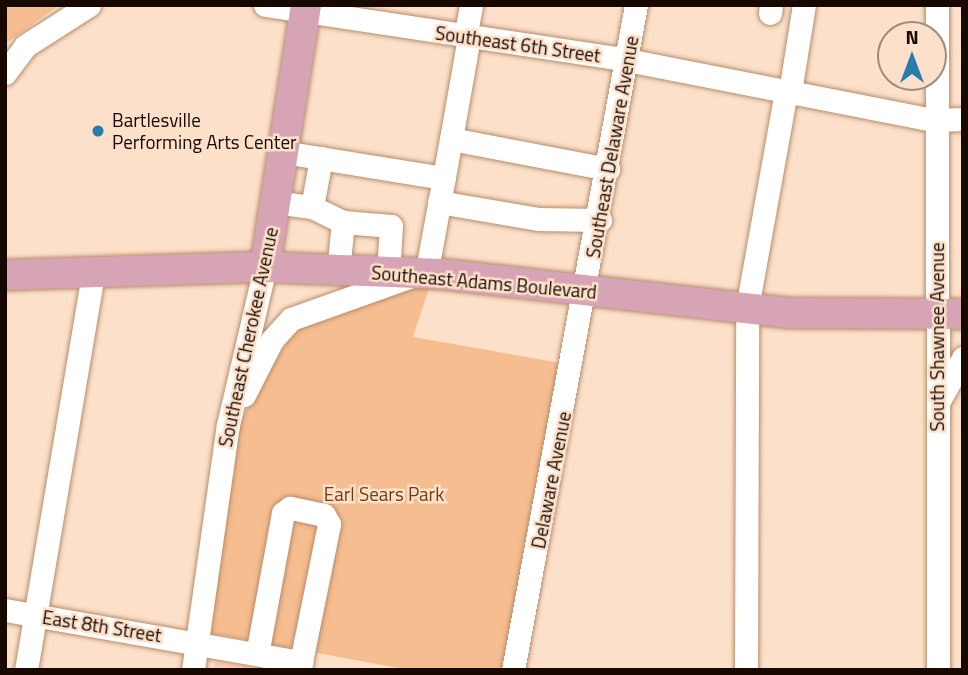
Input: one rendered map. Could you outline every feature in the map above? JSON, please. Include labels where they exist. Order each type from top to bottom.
[{"type":"main road","name":"Southeast Cherokee Avenue","points":[[265,267],[306,9]]},
{"type":"main road","name":"Southeast Adams Boulevard","points":[[5,275],[265,267],[410,274],[747,308],[950,314]]},
{"type":"street","points":[[5,73],[25,47],[89,5]]},
{"type":"street","name":"Southeast 6th Street","points":[[265,5],[306,9],[467,37],[627,60],[934,120],[963,119]]},
{"type":"street","points":[[228,425],[272,340],[291,319],[410,274],[439,202],[471,5]]},
{"type":"street","name":"Southeast Delaware Avenue","points":[[588,290],[636,5]]},
{"type":"street","points":[[746,670],[747,308],[804,5]]},
{"type":"street","name":"South Shawnee Avenue","points":[[937,5],[934,120],[950,314],[938,403],[938,670]]},
{"type":"street","points":[[451,139],[608,169]]},
{"type":"street","points":[[284,152],[444,178]]},
{"type":"street","points":[[312,207],[321,158]]},
{"type":"street","points":[[275,202],[312,207],[344,222],[391,226],[410,274]]},
{"type":"street","points":[[439,202],[538,219],[600,220]]},
{"type":"street","points":[[338,271],[344,222]]},
{"type":"street","name":"Southeast Cherokee Avenue","points":[[193,670],[228,425],[265,267]]},
{"type":"street","points":[[26,670],[93,272]]},
{"type":"street","name":"Delaware Avenue","points":[[513,670],[588,290]]},
{"type":"street","points":[[938,403],[963,358]]},
{"type":"street","name":"East 8th Street","points":[[5,610],[301,662],[329,524],[324,515],[290,508],[283,513],[257,654]]},
{"type":"shaded area","points":[[215,662],[261,670],[214,670]]},
{"type":"green space","points":[[5,5],[59,5],[5,44]]},
{"type":"green space","name":"Earl Sears Park","points":[[411,284],[430,285],[413,337],[566,364],[504,670],[409,670],[210,633],[240,422],[296,326]]},
{"type":"place","name":"Bartlesville Performing Arts Center","points":[[98,131]]}]
